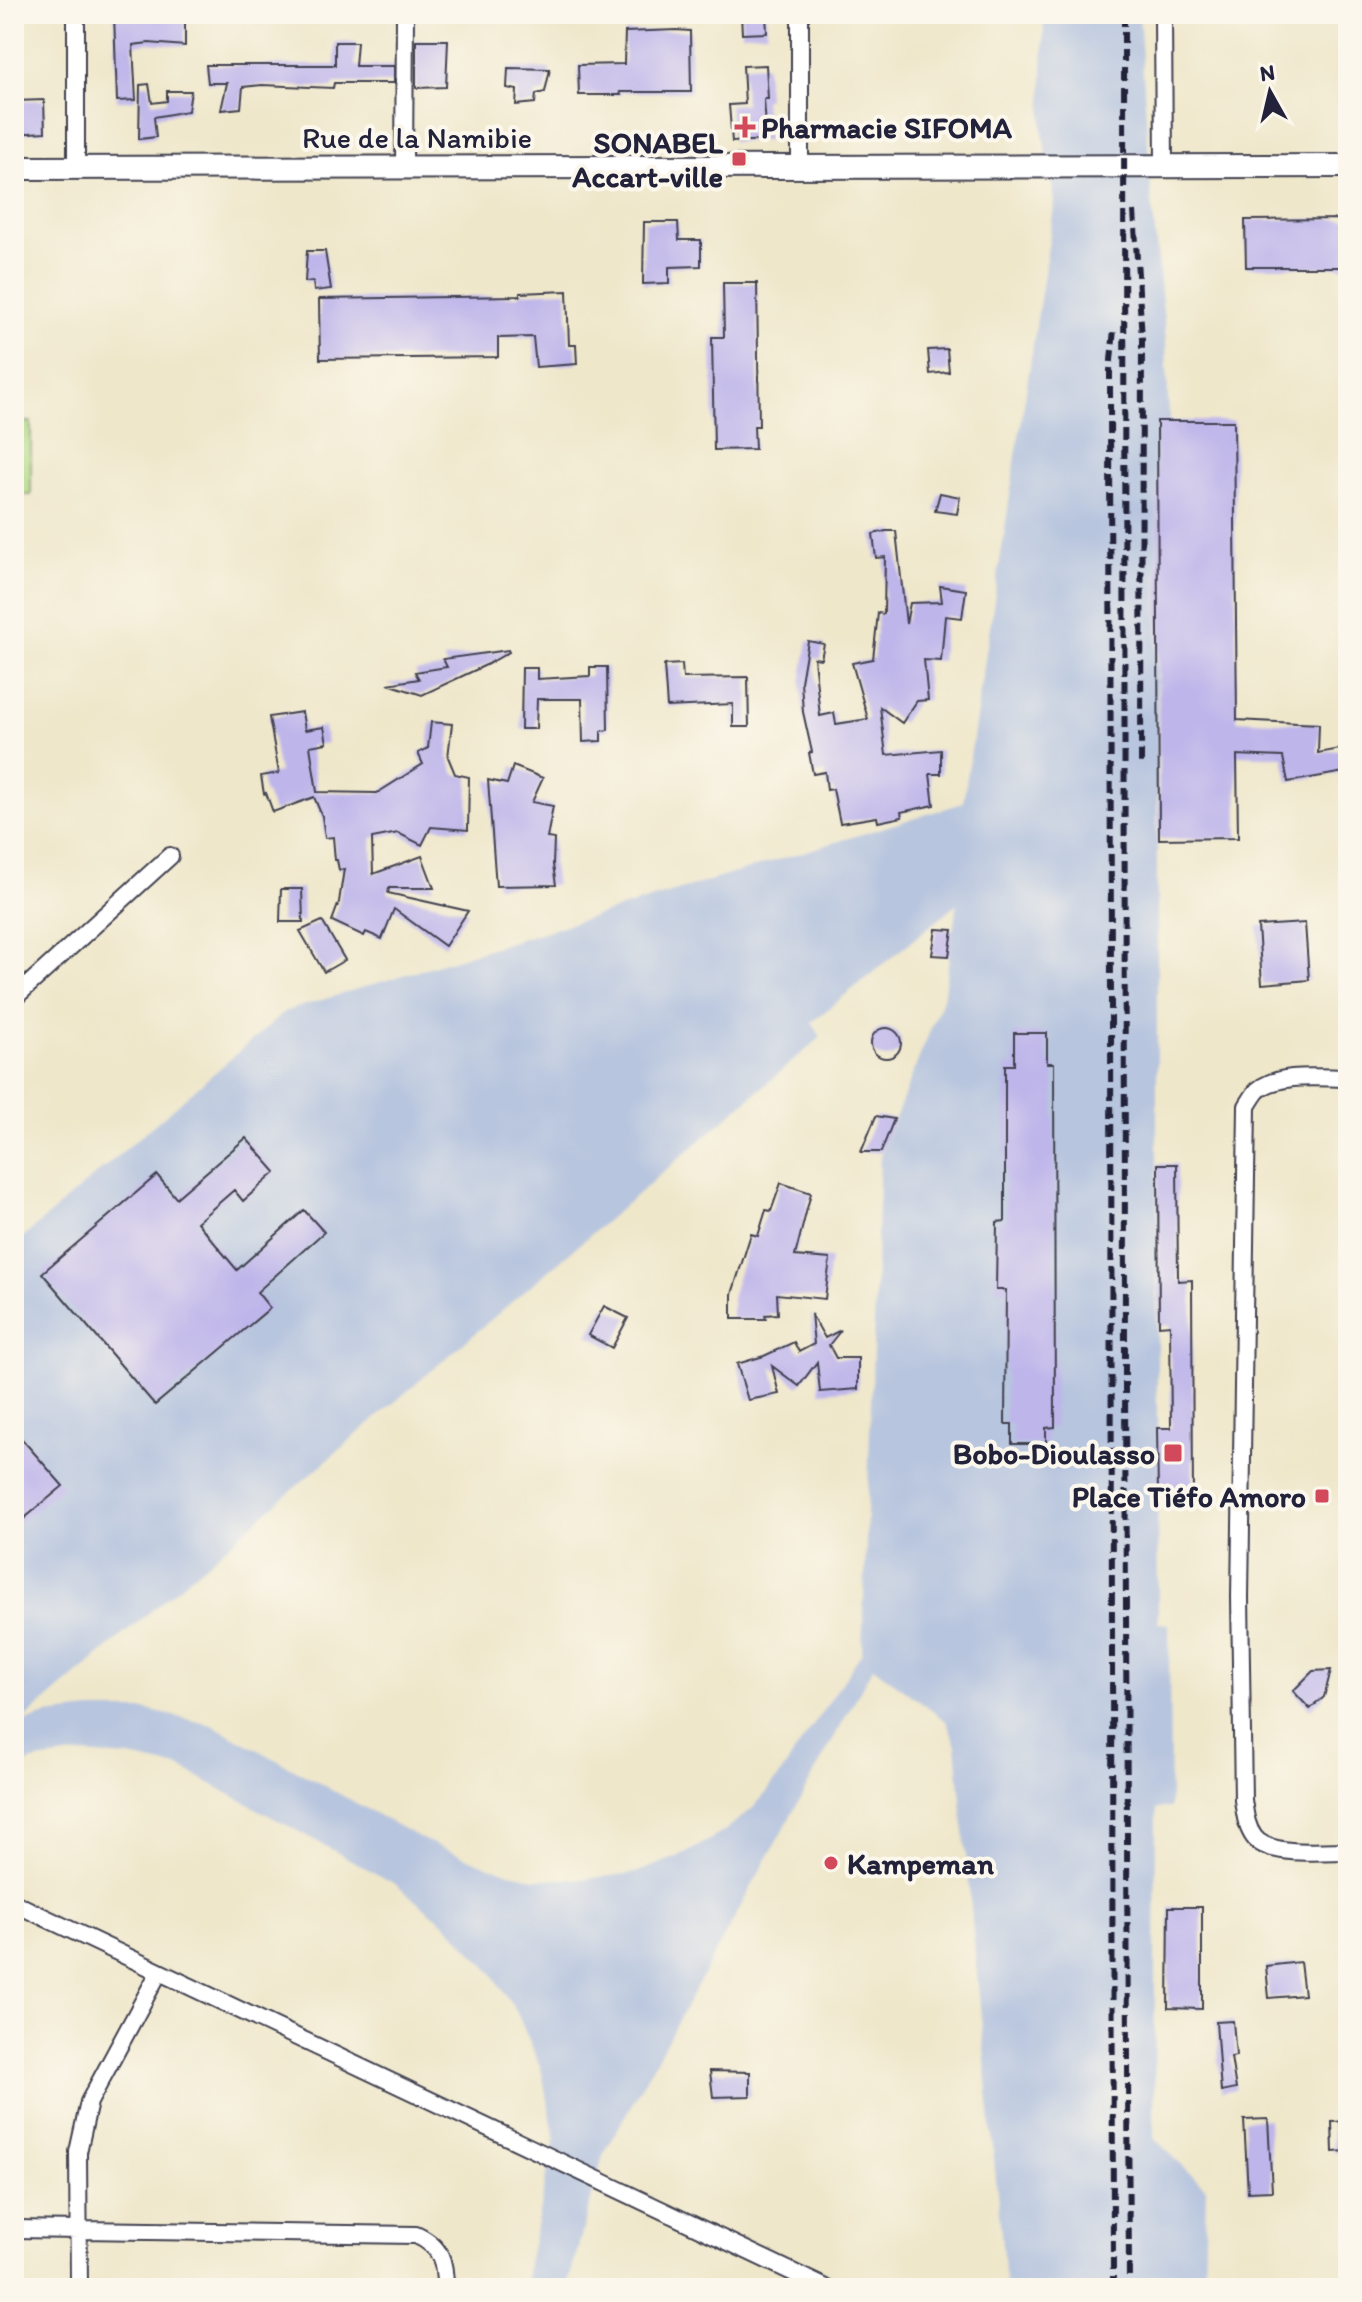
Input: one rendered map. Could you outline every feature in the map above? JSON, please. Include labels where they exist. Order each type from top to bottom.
[{"type":"street","points":[[76,14],[76,168]]},
{"type":"street","points":[[404,167],[405,14]]},
{"type":"street","points":[[800,14],[800,166]]},
{"type":"street","points":[[1163,14],[1164,166]]},
{"type":"street","name":"Rue de la Namibie","points":[[14,168],[1348,166]]},
{"type":"street","points":[[14,998],[170,856]]},
{"type":"street","points":[[1348,1078],[1276,1081],[1258,1091],[1247,1106],[1240,1597],[1246,1824],[1256,1841],[1279,1850],[1348,1851]]},
{"type":"street","points":[[14,1903],[826,2288]]},
{"type":"street","points":[[79,2288],[78,2152],[89,2102],[159,1972]]},
{"type":"street","points":[[14,2229],[416,2235],[430,2242],[439,2252],[445,2288]]},
{"type":"shaded area","points":[[1044,14],[1139,14],[1152,203],[1166,341],[1169,422],[1157,422],[1157,1428],[1158,1623],[1169,1624],[1170,1808],[1156,1809],[1154,2138],[1206,2188],[1204,2288],[1006,2288],[956,1746],[947,1722],[873,1667],[603,2156],[567,2288],[526,2288],[528,2263],[555,2139],[541,2068],[517,2013],[492,1973],[448,1926],[395,1884],[182,1768],[130,1757],[81,1754],[37,1760],[14,1767],[14,1245],[286,1011],[963,803],[1055,201],[1042,129]],"holes":[[[957,904],[943,998],[880,1156],[862,1652],[778,1778],[753,1808],[723,1832],[685,1854],[635,1873],[585,1879],[534,1879],[488,1866],[426,1841],[212,1725],[147,1710],[90,1710],[46,1715],[19,1724],[821,1037],[812,1022]]]},
{"type":"green space","points":[[14,422],[31,422],[31,495],[14,495]]},
{"type":"building","points":[[114,14],[185,14],[185,46],[133,45],[136,100],[117,101]]},
{"type":"building","points":[[741,14],[766,14],[767,33],[742,34]]},
{"type":"building","points":[[690,31],[691,92],[579,95],[578,65],[624,64],[625,32]]},
{"type":"building","points":[[416,40],[448,40],[446,87],[416,88]]},
{"type":"building","points":[[335,42],[357,42],[355,66],[394,66],[394,83],[334,83],[333,88],[243,87],[241,108],[221,110],[227,83],[208,83],[206,65],[335,65]]},
{"type":"building","points":[[766,65],[768,99],[764,99],[767,140],[732,142],[729,105],[745,104],[743,66]]},
{"type":"building","points":[[508,68],[550,69],[545,92],[536,94],[535,103],[516,105],[517,90],[507,88]]},
{"type":"building","points":[[149,84],[152,103],[167,101],[167,91],[191,91],[188,111],[154,117],[156,137],[139,139],[140,85]]},
{"type":"building","points":[[44,100],[45,132],[14,134],[14,101]]},
{"type":"building","points":[[1348,219],[1348,267],[1246,267],[1245,220]]},
{"type":"building","points":[[644,222],[678,222],[679,240],[701,240],[701,266],[669,267],[669,283],[643,284]]},
{"type":"building","points":[[307,251],[325,251],[331,289],[314,291],[313,281],[305,282]]},
{"type":"building","points":[[723,283],[757,283],[759,426],[754,426],[755,449],[714,450],[712,337],[724,337]]},
{"type":"building","points":[[567,291],[569,345],[576,345],[577,364],[536,367],[533,337],[498,338],[498,357],[320,359],[319,299],[520,296],[520,293]]},
{"type":"building","points":[[947,349],[949,372],[930,374],[928,350]]},
{"type":"building","points":[[1157,421],[1234,421],[1237,720],[1319,724],[1318,753],[1340,749],[1344,772],[1288,782],[1283,757],[1237,755],[1238,838],[1159,839]]},
{"type":"building","points":[[940,493],[960,497],[957,514],[935,511]]},
{"type":"building","points":[[896,531],[906,624],[910,603],[942,602],[940,586],[966,590],[962,618],[945,616],[941,661],[924,660],[928,700],[917,701],[902,723],[880,707],[886,755],[941,750],[941,774],[930,774],[934,805],[901,812],[902,817],[878,822],[877,817],[840,823],[833,789],[827,790],[825,772],[813,774],[801,682],[808,641],[824,644],[821,659],[814,658],[820,716],[834,713],[836,724],[868,719],[852,663],[873,659],[878,613],[884,614],[885,557],[876,558],[873,534]]},
{"type":"building","points":[[508,650],[486,665],[422,695],[388,684],[419,679],[415,672],[447,667],[443,659]]},
{"type":"building","points":[[682,664],[683,678],[748,677],[749,727],[733,727],[733,704],[667,707],[664,665]]},
{"type":"building","points":[[590,667],[607,667],[608,730],[601,731],[601,741],[583,742],[582,699],[537,699],[536,729],[521,729],[522,668],[537,668],[537,679],[590,676]]},
{"type":"building","points":[[302,712],[305,730],[324,727],[327,743],[310,746],[317,792],[377,793],[423,764],[418,753],[428,748],[431,722],[452,724],[448,757],[455,774],[469,777],[468,830],[431,827],[422,845],[398,833],[372,838],[373,874],[422,856],[434,888],[389,888],[388,893],[468,911],[445,946],[394,909],[382,939],[366,932],[364,936],[332,921],[339,902],[344,869],[339,870],[335,860],[333,837],[325,838],[322,816],[314,797],[273,812],[264,794],[261,776],[279,773],[269,717]]},
{"type":"building","points":[[513,766],[543,778],[532,802],[553,806],[547,838],[554,839],[556,885],[496,886],[488,780],[507,784]]},
{"type":"building","points":[[281,889],[302,889],[303,922],[280,922]]},
{"type":"building","points":[[322,921],[345,960],[324,972],[300,931]]},
{"type":"building","points":[[1305,923],[1309,980],[1262,984],[1258,926]]},
{"type":"building","points":[[936,929],[953,930],[949,956],[932,955]]},
{"type":"building","points":[[886,1028],[897,1032],[901,1043],[897,1054],[886,1058],[875,1054],[871,1043],[875,1032]]},
{"type":"building","points":[[1014,1033],[1047,1033],[1047,1063],[1054,1063],[1055,1427],[1046,1428],[1046,1444],[1012,1444],[1012,1424],[1005,1424],[1006,1290],[996,1290],[997,1222],[1005,1221],[1005,1065],[1014,1065]]},
{"type":"building","points":[[876,1116],[894,1119],[881,1152],[861,1152]]},
{"type":"building","points":[[246,1138],[276,1172],[243,1201],[234,1190],[197,1222],[237,1270],[304,1210],[324,1232],[257,1292],[270,1308],[155,1405],[42,1273],[157,1175],[176,1198]]},
{"type":"building","points":[[1158,1164],[1177,1164],[1178,1281],[1192,1280],[1193,1506],[1173,1506],[1173,1494],[1158,1494],[1157,1428],[1171,1428],[1170,1325],[1159,1326]]},
{"type":"building","points":[[781,1183],[811,1193],[795,1256],[830,1259],[825,1299],[777,1294],[778,1314],[765,1315],[766,1319],[732,1319],[732,1294],[751,1234],[758,1236],[766,1210],[771,1211]]},
{"type":"building","points":[[604,1306],[628,1318],[612,1348],[588,1335]]},
{"type":"building","points":[[811,1314],[825,1338],[841,1330],[829,1345],[836,1358],[858,1358],[858,1389],[820,1392],[817,1362],[799,1386],[772,1366],[779,1394],[748,1400],[737,1364],[794,1342],[799,1352],[814,1344]]},
{"type":"building","points":[[14,1430],[63,1486],[14,1527]]},
{"type":"building","points":[[1331,1670],[1324,1697],[1310,1709],[1293,1691],[1313,1671]]},
{"type":"building","points":[[1169,1907],[1202,1907],[1202,2009],[1168,2008]]},
{"type":"building","points":[[1300,1962],[1304,1995],[1269,1998],[1266,1966]]},
{"type":"building","points":[[1233,2021],[1236,2056],[1231,2057],[1236,2089],[1221,2092],[1216,2022]]},
{"type":"building","points":[[710,2071],[750,2072],[750,2096],[713,2097]]},
{"type":"building","points":[[1268,2119],[1272,2191],[1248,2192],[1244,2120]]},
{"type":"building","points":[[1348,2121],[1348,2151],[1333,2152],[1332,2122]]},
{"type":"railway","points":[[1124,14],[1129,2288]]},
{"type":"railway","points":[[1134,211],[1142,339],[1141,767]]},
{"type":"railway","points":[[1113,2288],[1110,371],[1114,329]]},
{"type":"place","name":"Pharmacie SIFOMA","points":[[745,127]]},
{"type":"place","name":"SONABEL Accart-ville","points":[[739,159]]},
{"type":"place","name":"Bobo-Dioulasso","points":[[1173,1453]]},
{"type":"place","name":"Place Tiéfo Amoro","points":[[1322,1496]]},
{"type":"place","name":"Kampeman","points":[[831,1863]]}]
